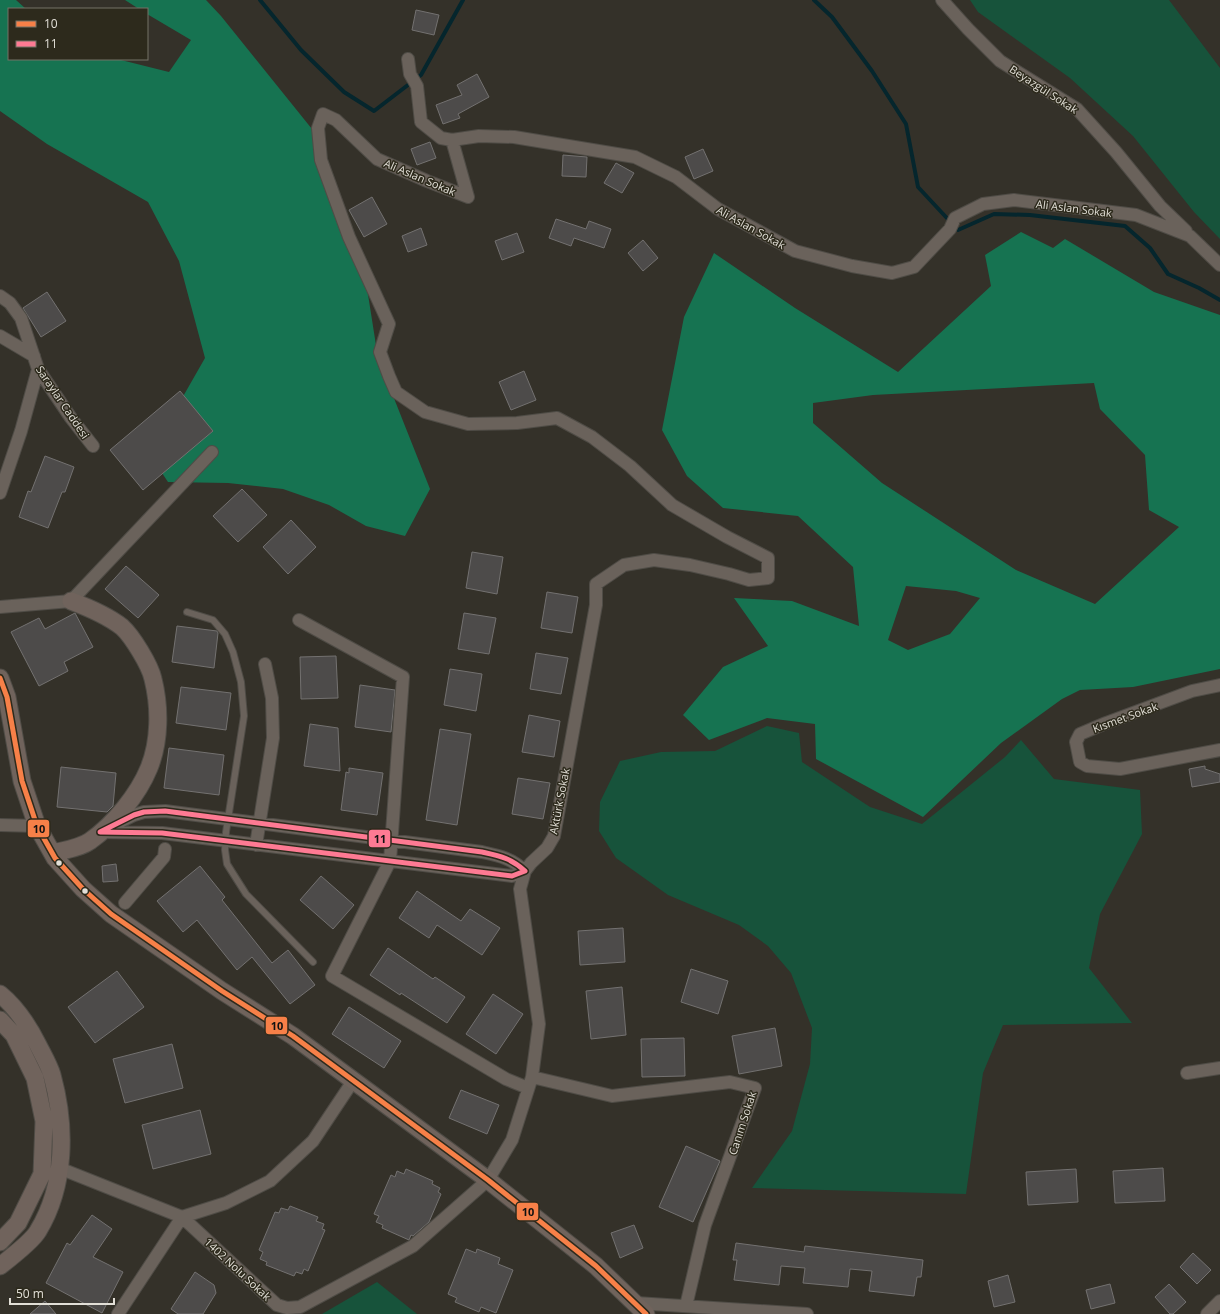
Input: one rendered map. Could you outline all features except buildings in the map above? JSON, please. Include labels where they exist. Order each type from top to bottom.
[{"type":"street","name":"Beyazgül Sokak","points":[[942,0],[1000,61],[1077,109],[1116,152],[1160,206],[1190,236]]},
{"type":"street","points":[[408,59],[410,74],[417,86],[421,122],[441,138],[452,140]]},
{"type":"street","name":"Ali Aslan Sokak","points":[[768,578],[768,558],[727,537],[672,505],[630,466],[592,437],[557,418],[517,423],[468,424],[425,412],[396,392],[388,376],[380,352],[389,324],[349,237],[320,160],[318,128],[323,114],[336,120],[377,159],[468,197],[452,140],[478,136],[514,137],[635,157],[676,177],[718,210],[795,251],[852,266],[892,273],[914,267],[952,223],[983,204],[1014,200],[1136,215],[1190,236],[1220,265]]},
{"type":"street","name":"Saraylar Caddesi","points":[[0,296],[10,303],[21,318],[38,369],[92,446]]},
{"type":"street","points":[[0,336],[34,356]]},
{"type":"street","points":[[0,493],[21,430],[38,369]]},
{"type":"street","points":[[71,601],[212,452]]},
{"type":"street","name":"Aktürk Sokak","points":[[488,1180],[512,1140],[530,1083],[539,1024],[520,889],[525,871],[531,862],[547,848],[554,836],[596,605],[596,584],[624,565],[654,560],[690,565],[749,580],[768,578]]},
{"type":"street","points":[[0,607],[71,601],[92,609],[122,628],[135,642],[153,677],[158,715],[156,741],[149,768],[137,792],[118,816],[90,841],[53,853]]},
{"type":"street","points":[[299,620],[403,677],[390,861],[332,976],[506,1079],[530,1083]]},
{"type":"street","points":[[256,845],[272,738],[272,698],[265,664]]},
{"type":"street","points":[[0,678],[7,697],[6,722],[22,781],[37,826],[55,858],[82,889],[111,914],[222,991],[293,1036],[488,1180],[596,1266],[641,1309],[686,1306],[807,1314]]},
{"type":"street","name":"Kısmet Sokak","points":[[1220,686],[1192,691],[1106,723],[1080,734],[1076,742],[1080,762],[1087,766],[1120,769],[1220,750]]},
{"type":"street","points":[[165,811],[482,852],[504,857],[517,864],[525,871],[512,876],[162,833],[100,832],[134,815],[144,812],[165,811]]},
{"type":"street","points":[[0,825],[37,826]]},
{"type":"street","points":[[125,903],[164,857],[165,849]]},
{"type":"street","points":[[0,994],[8,1000],[31,1031],[52,1074],[61,1120],[58,1179],[51,1206],[37,1233],[0,1266]]},
{"type":"street","points":[[0,1020],[14,1035],[35,1078],[44,1121],[42,1174],[18,1222],[0,1242]]},
{"type":"street","points":[[1187,1072],[1220,1068]]},
{"type":"street","points":[[118,1314],[182,1216],[226,1203],[270,1181],[314,1141],[353,1081]]},
{"type":"street","name":"Canım Sokak","points":[[530,1083],[612,1096],[730,1082],[756,1088],[705,1225],[686,1306]]},
{"type":"street","name":"1402 Nolu Sokak","points":[[59,1168],[182,1216],[275,1310],[300,1307],[413,1246],[488,1180]]},
{"type":"street","points":[[1208,1314],[1220,1301]]},
{"type":"lane","points":[[187,612],[213,620],[225,634],[233,652],[241,682],[244,716],[227,819],[225,850],[228,864],[246,894],[313,962]]},
{"type":"green space","points":[[0,0],[16,0],[25,8],[8,8],[8,60],[121,60],[169,72],[191,40],[148,15],[148,8],[137,8],[125,0],[206,0],[221,16],[316,134],[364,269],[378,358],[430,489],[405,536],[366,526],[329,505],[283,489],[228,483],[168,482],[146,449],[169,421],[205,358],[179,261],[148,202],[47,144],[0,111]]},
{"type":"green space","points":[[970,0],[1169,0],[1220,68],[1220,239],[1194,212],[1133,136],[1070,78],[978,12]]},
{"type":"green space","points":[[1021,232],[1053,248],[1065,239],[1154,292],[1220,315],[1220,669],[1133,687],[1080,690],[1062,699],[1001,743],[923,817],[816,759],[815,724],[767,718],[709,740],[683,715],[723,667],[768,646],[734,598],[792,601],[859,626],[853,567],[798,516],[723,508],[687,476],[662,430],[684,317],[714,253],[795,308],[898,372],[991,286],[985,255]],"holes":[[[1094,383],[1100,409],[1145,455],[1149,510],[1179,527],[1095,604],[1016,570],[882,483],[813,423],[813,403],[873,395]],[[906,586],[956,591],[980,598],[950,634],[908,650],[888,640]]]},
{"type":"green space","points":[[767,726],[799,733],[802,762],[870,807],[922,824],[1005,757],[1021,740],[1054,779],[1140,790],[1142,834],[1100,914],[1089,968],[1132,1023],[1003,1025],[983,1073],[966,1194],[752,1188],[792,1131],[810,1064],[812,1028],[791,973],[768,946],[739,925],[668,895],[616,858],[599,831],[600,802],[620,761],[661,752],[715,751]]},
{"type":"green space","points":[[377,1282],[417,1314],[322,1314]]},
{"type":"waterway","points":[[260,0],[301,50],[344,92],[374,111],[421,75],[463,0]]},
{"type":"waterway","points":[[814,0],[832,17],[872,71],[906,124],[918,187],[958,230],[994,214],[1030,215],[1125,226],[1150,248],[1168,274],[1199,288],[1220,300]]},
{"type":"transit line","name":"10","points":[[0,678],[7,697],[22,781],[37,826],[55,858],[83,889],[111,914],[222,991],[293,1036],[488,1180],[596,1266],[646,1314]]},
{"type":"transit line","name":"11","points":[[165,811],[482,852],[505,858],[515,863],[525,871],[512,876],[162,833],[100,832],[134,815],[144,812],[165,811]]}]
